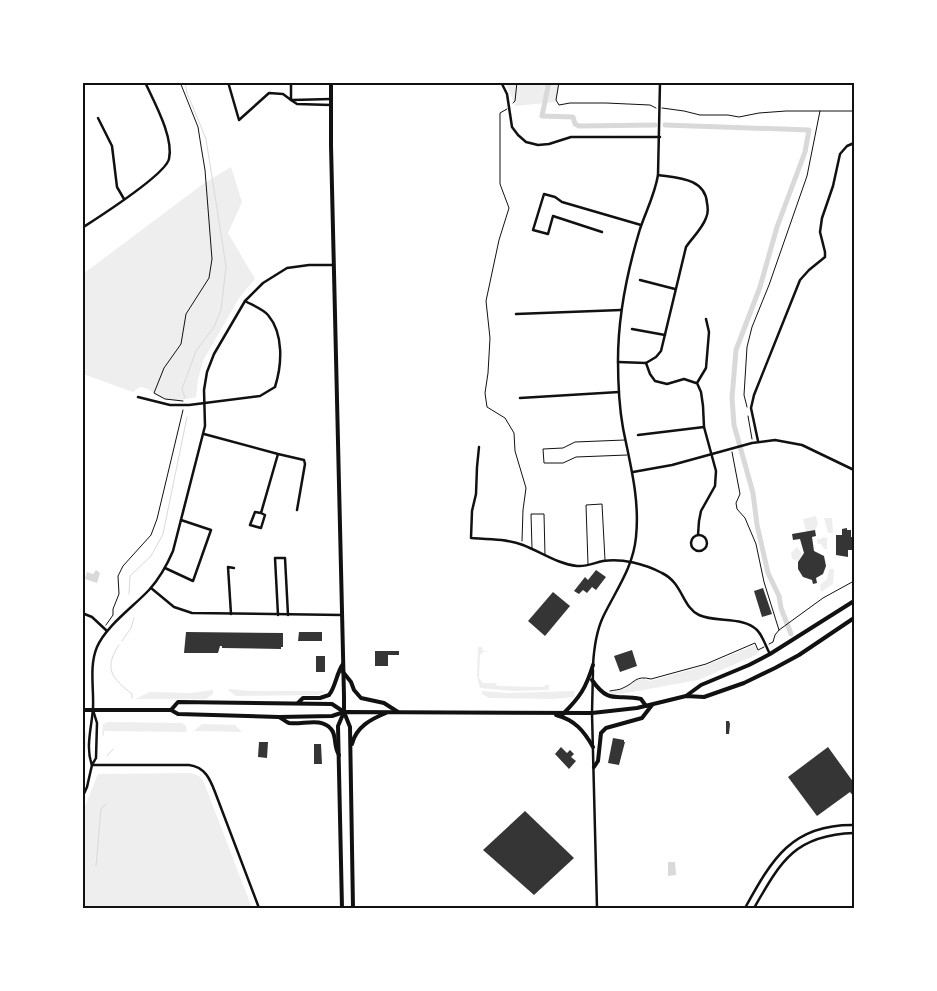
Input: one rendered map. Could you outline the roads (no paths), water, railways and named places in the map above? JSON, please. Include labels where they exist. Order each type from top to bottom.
[{"type":"main road","points":[[331,82],[344,712],[350,727],[353,908]]},
{"type":"main road","points":[[686,696],[701,685],[770,654],[854,601]]},
{"type":"main road","points":[[82,710],[171,710],[178,714],[279,717],[332,716],[344,712],[592,713],[646,706],[686,696],[704,698],[744,683],[799,655],[853,619]]},
{"type":"main road","points":[[298,703],[303,698],[320,698],[330,695],[334,688],[335,677],[343,664]]},
{"type":"main road","points":[[563,714],[587,684],[593,665]]},
{"type":"main road","points":[[343,672],[361,698],[384,703],[398,712]]},
{"type":"main road","points":[[592,680],[597,688],[609,697],[634,697],[641,699],[646,706]]},
{"type":"main road","points":[[171,710],[178,702],[298,703],[332,704],[344,712]]},
{"type":"main road","points":[[594,767],[598,761],[601,733],[606,728],[642,718],[652,704]]},
{"type":"main road","points":[[342,908],[338,726],[344,712]]},
{"type":"main road","points":[[350,750],[357,731],[373,718],[388,712]]},
{"type":"main road","points":[[552,714],[567,718],[578,726],[586,734],[593,747]]},
{"type":"main road","points":[[279,717],[288,723],[324,724],[332,730],[335,748],[339,756]]},
{"type":"street","points":[[82,228],[164,168],[169,160],[170,150],[165,126],[144,82]]},
{"type":"street","points":[[228,82],[239,120],[269,93],[283,94],[297,104],[331,102]]},
{"type":"street","points":[[291,82],[291,100]]},
{"type":"street","points":[[501,82],[507,94],[512,127],[518,136],[526,142],[549,144],[571,137],[660,137]]},
{"type":"street","points":[[597,908],[592,713],[593,665],[598,630],[632,562],[635,548],[637,526],[633,472],[619,392],[618,362],[621,310],[630,262],[641,225],[655,190],[658,175],[660,82]]},
{"type":"street","points":[[98,118],[112,146],[118,188],[124,199]]},
{"type":"street","points":[[758,442],[752,414],[752,401],[797,285],[803,275],[825,258],[821,238],[821,224],[833,186],[838,161],[843,149],[854,143]]},
{"type":"street","points":[[618,362],[646,363],[656,357],[660,351],[686,247],[706,219],[707,198],[701,187],[689,180],[658,175]]},
{"type":"street","points":[[602,232],[553,216],[548,234],[533,230],[544,194],[555,197],[562,202],[641,225]]},
{"type":"street","points":[[92,765],[89,758],[90,723],[93,710],[93,666],[97,647],[108,631],[151,588],[165,568],[173,551],[204,434],[204,390],[207,372],[214,354],[245,301],[263,283],[287,268],[308,265],[334,265]]},
{"type":"street","points":[[640,280],[675,289]]},
{"type":"street","points":[[138,397],[170,405],[204,404],[260,396],[274,387],[280,371],[278,330],[267,314],[245,301]]},
{"type":"street","points":[[516,314],[621,310]]},
{"type":"street","points":[[697,383],[706,368],[709,332],[706,319]]},
{"type":"street","points":[[632,329],[665,335]]},
{"type":"street","points":[[646,363],[655,381],[667,384],[684,379],[697,383],[701,392],[704,426],[712,454],[716,480],[701,511],[698,535]]},
{"type":"street","points":[[520,398],[619,392]]},
{"type":"street","points":[[638,435],[704,426]]},
{"type":"street","points":[[204,434],[278,454],[302,458],[305,462],[297,510]]},
{"type":"street","points":[[633,472],[672,465],[736,446],[775,440],[796,443],[854,470]]},
{"type":"street","points":[[479,448],[471,538],[522,545],[545,556],[576,566],[605,561],[632,562],[663,573],[675,581],[690,609],[699,615],[746,624],[758,630],[770,654]]},
{"type":"street","points":[[261,513],[278,454]]},
{"type":"street","points":[[255,512],[261,513],[265,515],[261,528],[250,525],[255,512]]},
{"type":"street","points":[[165,568],[193,581],[211,530],[181,520]]},
{"type":"street","points":[[698,535],[703,537],[706,543],[704,549],[699,551],[694,550],[691,543],[692,538],[698,535]]},
{"type":"street","points":[[278,614],[275,558],[286,558],[288,615]]},
{"type":"street","points":[[230,614],[228,567],[234,568]]},
{"type":"street","points":[[151,588],[174,606],[192,613],[342,615]]},
{"type":"street","points":[[82,613],[92,617],[108,631]]},
{"type":"street","points":[[82,798],[96,758],[97,723],[93,710]]},
{"type":"street","points":[[92,765],[189,765],[204,771],[209,777],[259,908]]},
{"type":"street","points":[[745,908],[771,862],[789,845],[803,836],[823,828],[854,825]]},
{"type":"street","points":[[754,908],[776,870],[799,847],[815,838],[854,833]]},
{"type":"lane","points":[[626,440],[575,442],[564,448],[544,449],[544,463],[563,463],[576,457],[629,455]]},
{"type":"lane","points":[[752,443],[753,447]]},
{"type":"lane","points":[[588,565],[586,506],[602,504],[605,561]]},
{"type":"lane","points":[[532,549],[531,514],[544,514],[545,556]]},
{"type":"waterway","points":[[185,82],[187,93],[206,139],[226,266],[221,310],[214,327],[196,351],[182,389],[185,398]]},
{"type":"waterway","points":[[549,82],[542,116],[573,117],[575,124],[579,126],[655,125]]},
{"type":"waterway","points":[[665,125],[809,130],[805,152],[777,227],[760,287],[736,350],[732,398],[734,425],[753,493],[757,525],[768,573],[779,596],[781,608],[791,634]]},
{"type":"waterway","points":[[129,594],[130,576],[151,556],[163,534],[187,417]]},
{"type":"waterway","points":[[122,641],[131,628],[134,618]]},
{"type":"waterway","points":[[119,645],[111,661],[112,672],[119,683],[132,694],[132,698]]},
{"type":"waterway","points":[[107,756],[113,749]]},
{"type":"waterway","points":[[96,866],[101,809],[106,804]]}]
